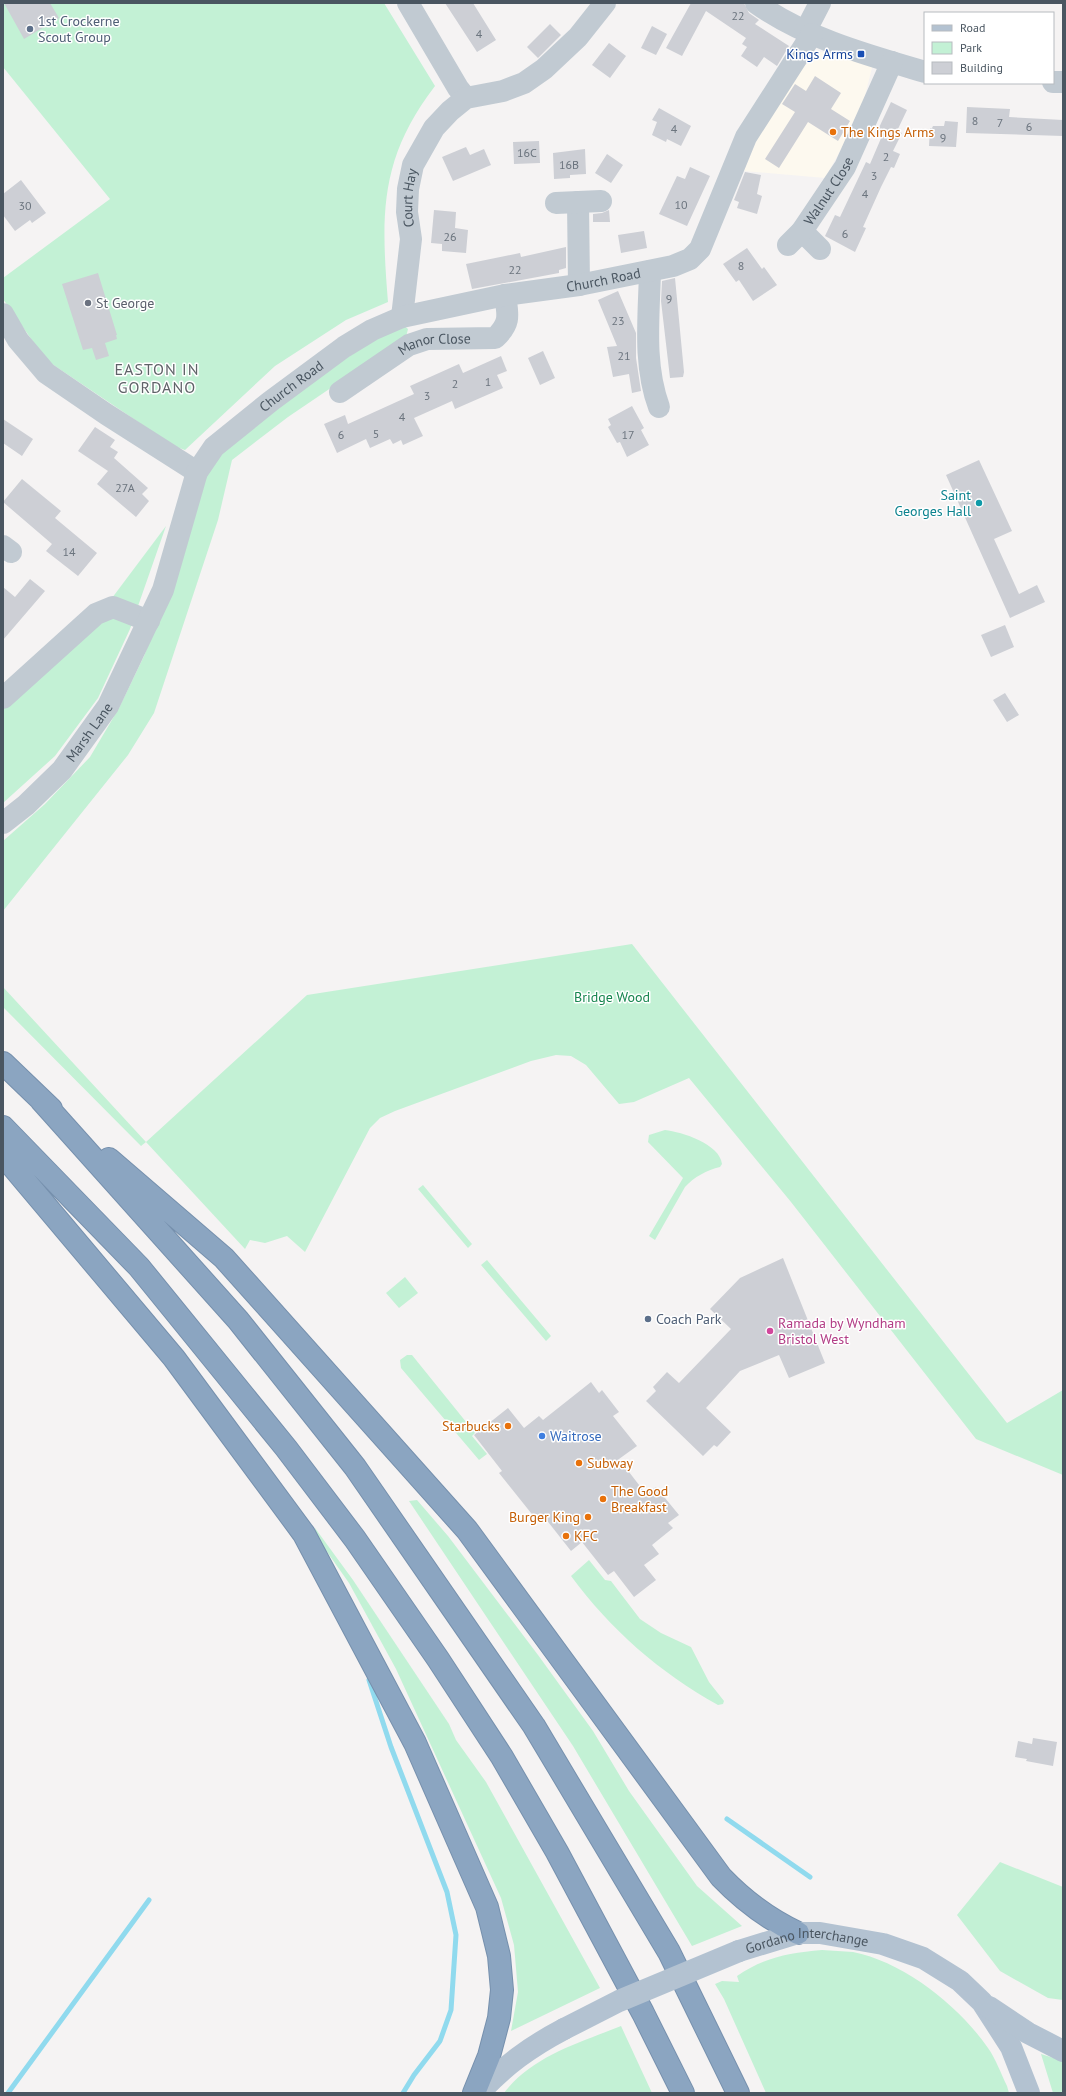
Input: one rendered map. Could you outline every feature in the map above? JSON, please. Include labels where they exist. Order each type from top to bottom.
[{"type":"highway","points":[[3,1063],[41,1100],[224,1258],[467,1530],[722,1877],[751,1906],[774,1922],[798,1933]]},
{"type":"highway","points":[[41,1100],[238,1320],[355,1467],[534,1726],[669,1952],[738,2093]]},
{"type":"highway","points":[[3,1127],[139,1267],[286,1448],[355,1539],[438,1659],[502,1757],[557,1852],[643,2013],[683,2093]]},
{"type":"highway","points":[[3,1155],[174,1358],[304,1534],[415,1744],[487,1907],[499,1956],[502,1990],[499,2018],[489,2056],[474,2093]]},
{"type":"main road","name":"Gordano Interchange","points":[[479,2093],[495,2076],[518,2056],[564,2029],[641,1992],[739,1951],[798,1933],[820,1933],[883,1944],[923,1958],[960,1981],[982,2002],[1010,2047],[1028,2093]]},
{"type":"main road","points":[[982,2002],[1028,2034],[1063,2051]]},
{"type":"street","points":[[408,3],[458,88],[466,98]]},
{"type":"street","name":"Court Hay","points":[[402,317],[411,239],[407,212],[408,189],[413,165],[434,128],[450,110],[466,98],[503,91],[524,83],[544,69],[578,37],[605,3]]},
{"type":"street","points":[[756,3],[776,17],[809,33],[924,72]]},
{"type":"street","name":"Church Road","points":[[197,472],[214,447],[271,401],[344,347],[372,330],[402,317],[505,295],[579,285],[650,271],[673,266],[685,261],[700,249],[746,137],[809,33],[820,3]]},
{"type":"street","name":"Walnut Close","points":[[820,249],[795,238],[845,167],[892,62]]},
{"type":"street","points":[[556,203],[601,201]]},
{"type":"street","points":[[578,202],[579,285]]},
{"type":"street","name":"Church Road","points":[[650,271],[649,368],[652,390],[659,407]]},
{"type":"street","name":"Manor Close","points":[[349,392],[410,345],[426,339],[495,338],[505,328],[508,321],[505,295]]},
{"type":"street","points":[[3,314],[18,340],[46,373],[106,414],[197,472]]},
{"type":"street","name":"Marsh Lane","points":[[3,823],[26,804],[62,770],[108,706],[163,590],[197,472]]},
{"type":"street","points":[[3,698],[96,614],[113,607],[149,622]]},
{"type":"shaded area","points":[[831,50],[873,64],[860,115],[825,178],[744,171],[759,134],[802,69],[816,53]]},
{"type":"green space","points":[[3,3],[384,3],[435,86],[403,138],[394,163],[388,189],[385,215],[385,242],[388,302],[346,320],[275,366],[185,450],[174,446],[46,360],[3,299],[3,278],[110,199],[3,67]]},
{"type":"green space","points":[[401,323],[408,329],[406,337],[288,417],[232,460],[218,520],[154,713],[128,755],[3,911],[3,841],[45,804],[90,757],[119,708],[144,656],[158,620],[210,465],[278,402]]},
{"type":"green space","points":[[166,526],[130,629],[98,698],[55,756],[3,803],[3,702],[97,618]]},
{"type":"green space","name":"Bridge Wood","points":[[632,944],[1007,1423],[1063,1390],[1063,1475],[976,1439],[791,1202],[689,1078],[634,1102],[619,1104],[586,1065],[571,1056],[556,1055],[531,1061],[395,1111],[380,1118],[370,1128],[305,1252],[287,1236],[265,1243],[250,1240],[245,1249],[146,1142],[307,995]]},
{"type":"green space","points":[[3,987],[146,1142],[141,1146],[3,1007]]},
{"type":"green space","points":[[665,1130],[690,1136],[708,1145],[720,1157],[722,1164],[720,1167],[710,1170],[697,1177],[685,1187],[655,1240],[649,1236],[683,1178],[648,1142],[649,1135]]},
{"type":"green space","points":[[423,1185],[472,1244],[468,1248],[418,1189]]},
{"type":"green space","points":[[487,1260],[551,1336],[546,1341],[481,1265]]},
{"type":"green space","points":[[405,1277],[418,1293],[399,1308],[386,1293]]},
{"type":"green space","points":[[407,1355],[412,1355],[475,1433],[472,1436],[487,1454],[479,1460],[401,1368],[400,1360]]},
{"type":"green space","points":[[417,1500],[448,1536],[538,1655],[593,1731],[629,1791],[697,1886],[742,1926],[692,1946],[573,1746],[409,1501]]},
{"type":"green space","points":[[315,1528],[353,1580],[449,1724],[456,1740],[486,1782],[600,1988],[511,2031],[518,1992],[514,1945],[501,1898],[396,1669],[349,1583],[313,1532]]},
{"type":"green space","points":[[589,1560],[605,1580],[611,1581],[640,1619],[661,1633],[691,1647],[709,1682],[724,1701],[723,1704],[718,1705],[696,1692],[656,1664],[620,1632],[586,1596],[571,1576]]},
{"type":"green space","points":[[1000,1862],[1063,1887],[1063,2000],[1048,1998],[1000,1971],[957,1915]]},
{"type":"green space","points":[[822,1950],[853,1952],[872,1957],[892,1965],[929,1988],[946,2002],[976,2032],[994,2057],[1009,2093],[766,2093],[724,1999],[715,1984],[722,1981],[739,1982],[737,1976],[767,1960]]},
{"type":"green space","points":[[621,2026],[652,2093],[504,2093],[515,2080],[542,2060],[573,2045]]},
{"type":"green space","points":[[1041,2054],[1063,2061],[1063,2093],[1053,2093]]},
{"type":"building","name":"1st Crockerne Scout Group","points":[[4,3],[50,3],[59,18],[24,39]]},
{"type":"building","points":[[445,3],[473,3],[496,40],[477,52]]},
{"type":"building","points":[[691,3],[744,3],[749,13],[759,20],[755,24],[789,46],[777,66],[764,57],[757,67],[741,56],[747,47],[742,44],[746,38],[706,11],[682,56],[666,48]]},
{"type":"building","points":[[550,24],[561,35],[538,58],[527,47]]},
{"type":"building","points":[[652,26],[667,34],[656,55],[641,48]]},
{"type":"building","points":[[609,43],[626,56],[610,78],[592,65]]},
{"type":"building","name":"The Kings Arms","points":[[815,76],[841,93],[831,109],[850,121],[838,141],[808,122],[779,168],[765,159],[795,112],[782,104],[795,84],[806,91]]},
{"type":"building","points":[[891,102],[907,110],[897,131],[902,133],[893,151],[900,154],[894,168],[891,167],[881,187],[863,227],[866,228],[855,252],[825,236],[835,215],[840,217],[866,162],[870,164],[882,136],[876,134]]},
{"type":"building","points":[[967,107],[1010,109],[1009,117],[1063,120],[1063,136],[966,133]]},
{"type":"building","points":[[659,108],[691,126],[681,146],[667,139],[666,142],[652,135],[657,122],[652,120]]},
{"type":"building","points":[[945,121],[958,122],[956,147],[929,146],[930,128],[933,126],[944,126]]},
{"type":"building","points":[[539,141],[540,163],[514,164],[513,142]]},
{"type":"building","points":[[466,147],[470,155],[484,149],[491,165],[453,181],[442,157]]},
{"type":"building","points":[[585,149],[586,174],[570,175],[570,178],[554,179],[553,153]]},
{"type":"building","points":[[607,154],[623,165],[611,183],[595,173]]},
{"type":"building","points":[[690,167],[710,176],[687,226],[659,214],[677,176],[685,179]]},
{"type":"building","points":[[745,172],[761,175],[757,194],[762,196],[757,214],[737,208],[739,202],[734,200]]},
{"type":"building","points":[[21,180],[46,213],[32,223],[30,220],[15,231],[3,215],[3,194]]},
{"type":"building","points":[[434,210],[456,212],[455,228],[468,230],[466,253],[442,251],[442,244],[431,243]]},
{"type":"building","points":[[609,210],[610,222],[593,222],[593,214],[602,213]]},
{"type":"building","points":[[644,231],[647,248],[621,253],[618,235]]},
{"type":"building","points":[[566,247],[566,268],[559,270],[559,273],[472,289],[466,264],[520,253],[521,257]]},
{"type":"building","points":[[747,248],[762,269],[764,267],[777,285],[753,301],[739,280],[736,282],[723,264]]},
{"type":"building","name":"St George","points":[[98,273],[117,339],[105,343],[109,356],[96,360],[92,348],[83,350],[62,284]]},
{"type":"building","points":[[675,278],[684,372],[683,377],[670,378],[661,301],[662,281]]},
{"type":"building","points":[[618,291],[636,333],[636,358],[641,391],[632,393],[629,374],[613,377],[607,347],[617,346],[598,300]]},
{"type":"building","points":[[543,351],[555,378],[540,385],[528,358]]},
{"type":"building","points":[[501,356],[507,371],[497,375],[503,388],[455,409],[452,401],[414,418],[423,436],[403,445],[401,440],[393,444],[390,439],[370,448],[366,439],[337,453],[324,424],[345,415],[348,424],[414,394],[410,386],[459,364],[463,373]]},
{"type":"building","points":[[632,406],[644,428],[641,430],[649,445],[627,457],[620,442],[617,443],[608,427],[611,425],[608,419]]},
{"type":"building","points":[[3,419],[33,439],[22,456],[3,443]]},
{"type":"building","points":[[95,427],[115,440],[110,447],[118,452],[114,458],[148,488],[142,494],[149,501],[136,517],[97,484],[108,471],[78,451]]},
{"type":"building","name":"Saint Georges Hall","points":[[979,460],[1012,531],[994,539],[1019,594],[1037,585],[1045,602],[1010,618],[946,475]]},
{"type":"building","points":[[22,479],[61,511],[55,518],[97,553],[78,576],[46,551],[52,544],[3,502]]},
{"type":"building","points":[[30,579],[45,591],[3,640],[3,587],[15,597]]},
{"type":"building","points":[[1005,625],[1014,647],[991,657],[981,635]]},
{"type":"building","points":[[1005,693],[1019,715],[1007,722],[993,700]]},
{"type":"building","name":"Ramada by Wyndham Bristol West","points":[[783,1258],[825,1363],[789,1378],[779,1355],[740,1371],[706,1408],[731,1432],[717,1447],[714,1445],[703,1456],[646,1401],[656,1391],[653,1387],[667,1372],[679,1383],[731,1329],[710,1309],[740,1278]]},
{"type":"building","points":[[591,1382],[599,1393],[602,1390],[619,1412],[613,1416],[637,1446],[619,1459],[646,1494],[656,1487],[679,1515],[668,1523],[673,1528],[652,1545],[659,1554],[644,1565],[656,1580],[634,1597],[614,1571],[608,1575],[582,1542],[571,1551],[545,1518],[539,1523],[499,1473],[502,1471],[474,1435],[508,1408],[524,1428],[539,1416],[543,1420]]},
{"type":"building","points":[[1033,1738],[1057,1742],[1053,1766],[1026,1761],[1027,1759],[1015,1757],[1018,1741],[1032,1744]]},
{"type":"waterway","points":[[369,1680],[391,1747],[447,1892],[456,1935],[451,2010],[440,2041],[414,2075],[403,2093]]},
{"type":"waterway","points":[[727,1819],[810,1877]]},
{"type":"waterway","points":[[8,2093],[149,1900]]},
{"type":"place","name":"1st Crockerne Scout Group","points":[[30,29]]},
{"type":"place","name":"Kings Arms","points":[[861,54]]},
{"type":"place","name":"The Kings Arms","points":[[833,132]]},
{"type":"place","name":"St George","points":[[88,303]]},
{"type":"place","name":"Saint Georges Hall","points":[[979,503]]},
{"type":"place","name":"Coach Park","points":[[648,1319]]},
{"type":"place","name":"Ramada by Wyndham Bristol West","points":[[770,1331]]},
{"type":"place","name":"Starbucks","points":[[508,1426]]},
{"type":"place","name":"Waitrose","points":[[542,1436]]},
{"type":"place","name":"Subway","points":[[579,1463]]},
{"type":"place","name":"The Good Breakfast","points":[[603,1499]]},
{"type":"place","name":"Burger King","points":[[588,1517]]},
{"type":"place","name":"KFC","points":[[566,1536]]},
{"type":"district","name":"EASTON IN GORDANO","points":[[157,378]]}]
